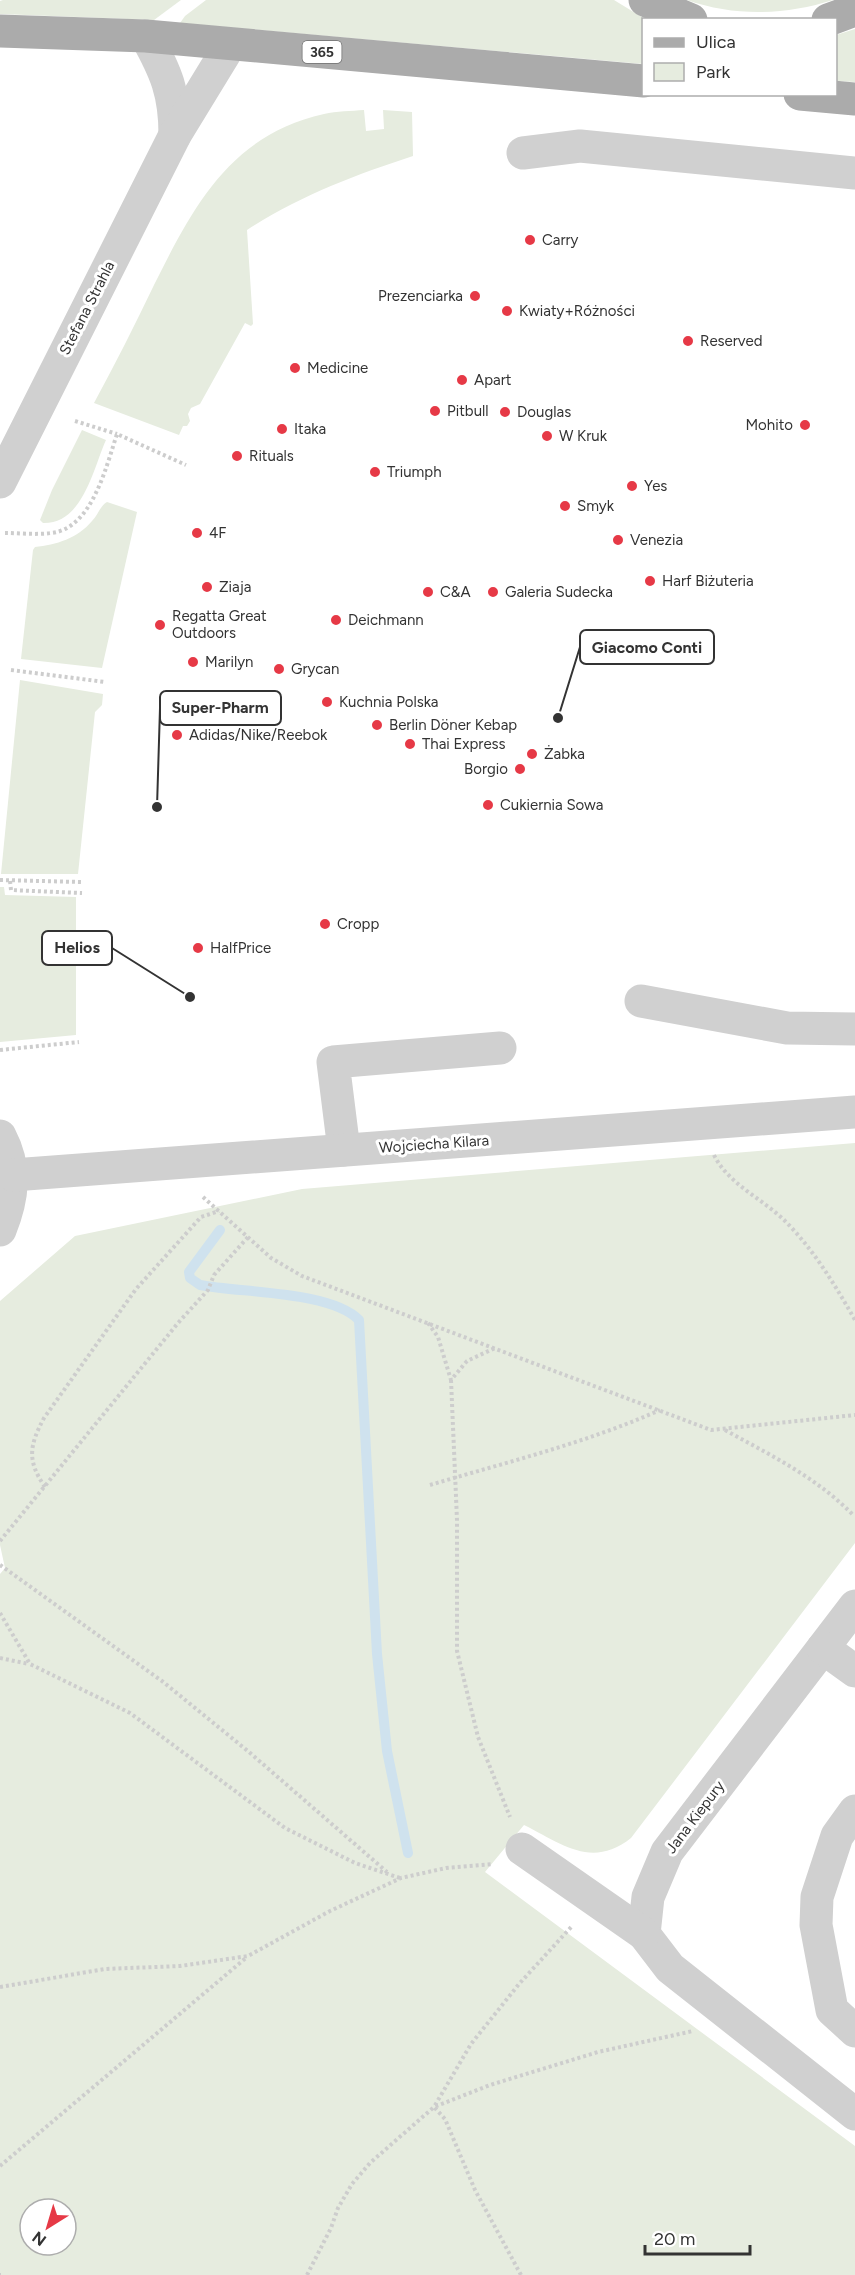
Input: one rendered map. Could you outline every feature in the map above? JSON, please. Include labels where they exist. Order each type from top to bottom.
[{"type":"main road","points":[[645,0],[686,18]]},
{"type":"main road","points":[[833,18],[855,10]]},
{"type":"main road","name":"365","points":[[0,31],[146,36],[642,81]]},
{"type":"main road","points":[[822,96],[855,99]]},
{"type":"street","name":"Stefana Strahla","points":[[146,36],[168,76],[175,104],[175,135]]},
{"type":"street","name":"Stefana Strahla","points":[[0,482],[175,135],[230,45]]},
{"type":"street","points":[[523,153],[580,146],[855,173]]},
{"type":"street","points":[[641,1001],[787,1028],[855,1029]]},
{"type":"street","points":[[344,1150],[333,1062],[500,1048]]},
{"type":"street","name":"Wojciecha Kilara","points":[[13,1175],[855,1112]]},
{"type":"street","points":[[0,1136],[7,1149],[13,1175],[10,1205],[0,1230]]},
{"type":"street","name":"Jana Kiepury","points":[[644,1934],[648,1897],[667,1852],[855,1606]]},
{"type":"street","points":[[824,1648],[855,1671]]},
{"type":"street","points":[[855,1811],[837,1836],[817,1897],[816,1924],[832,2010],[855,2031]]},
{"type":"street","points":[[522,1849],[644,1934],[670,1968],[855,2114]]},
{"type":"path","points":[[75,421],[117,434],[186,465]]},
{"type":"path","points":[[5,533],[52,533],[72,527],[98,491],[117,434]]},
{"type":"path","points":[[11,670],[105,682]]},
{"type":"path","points":[[0,880],[81,882]]},
{"type":"path","points":[[10,880],[10,890],[81,892]]},
{"type":"path","points":[[0,1050],[80,1042]]},
{"type":"path","points":[[713,1153],[717,1162],[736,1182],[786,1222],[830,1276],[855,1320]]},
{"type":"path","points":[[198,1192],[271,1258],[302,1276],[711,1430],[855,1415]]},
{"type":"path","points":[[45,1487],[33,1469],[31,1457],[35,1435],[44,1418],[136,1289],[201,1217],[219,1211]]},
{"type":"path","points":[[0,1541],[178,1323],[208,1290],[214,1275],[248,1237]]},
{"type":"path","points":[[0,2166],[248,1956],[330,1911],[400,1878],[446,1868],[492,1864],[522,1849],[478,1737],[457,1651],[452,1380],[438,1337],[428,1323]]},
{"type":"path","points":[[452,1380],[467,1360],[496,1348]]},
{"type":"path","points":[[430,1485],[631,1423],[660,1410]]},
{"type":"path","points":[[723,1429],[794,1469],[840,1501],[854,1516]]},
{"type":"path","points":[[0,1565],[162,1681],[249,1752],[387,1872]]},
{"type":"path","points":[[0,1613],[30,1664]]},
{"type":"path","points":[[0,1658],[30,1664],[130,1713],[285,1828],[355,1863],[400,1878]]},
{"type":"path","points":[[307,2275],[331,2228],[338,2208],[352,2184],[370,2163],[434,2107],[471,2044],[519,1984],[569,1931],[593,1898]]},
{"type":"path","points":[[0,1987],[105,1969],[180,1966],[248,1956]]},
{"type":"path","points":[[434,2107],[490,2085],[598,2052],[700,2029]]},
{"type":"path","points":[[434,2107],[445,2119],[475,2190],[521,2275]]},
{"type":"green space","points":[[181,0],[154,20],[0,14],[0,1]]},
{"type":"green space","points":[[206,0],[614,0],[643,18],[642,64],[180,23],[185,16]]},
{"type":"green space","points":[[687,0],[833,0],[797,9],[760,12],[723,9]]},
{"type":"green space","points":[[855,29],[855,82],[837,81],[837,35]]},
{"type":"green space","points":[[364,110],[366,131],[384,129],[383,110],[412,112],[413,156],[328,187],[247,230],[253,324],[251,326],[245,323],[200,404],[191,408],[188,414],[190,421],[187,426],[183,426],[179,435],[94,403],[184,228],[218,178],[239,157],[263,139],[291,124],[329,113]]},
{"type":"green space","points":[[82,430],[106,440],[91,479],[85,493],[68,515],[57,521],[43,523],[40,520],[52,490]]},
{"type":"green space","points":[[107,502],[137,512],[102,668],[21,659],[33,550],[35,547],[66,540],[80,532]]},
{"type":"green space","points":[[20,680],[103,694],[102,705],[95,712],[78,874],[1,874]]},
{"type":"green space","points":[[0,887],[4,887],[5,895],[76,897],[76,1035],[0,1042]]},
{"type":"green space","points":[[855,1143],[855,1543],[631,1838],[617,1847],[603,1852],[590,1853],[564,1846],[524,1825],[485,1872],[855,2146],[855,2275],[0,2275],[0,1574],[5,1568],[0,1545],[0,1301],[75,1236],[302,1189]]},
{"type":"waterway","points":[[220,1230],[189,1272],[190,1278],[200,1285],[307,1298],[346,1310],[359,1320],[377,1654],[387,1751],[408,1853]]},
{"type":"place","name":"Carry","points":[[530,240]]},
{"type":"place","name":"Prezenciarka","points":[[475,296]]},
{"type":"place","name":"Kwiaty+Różności","points":[[507,311]]},
{"type":"place","name":"Reserved","points":[[688,341]]},
{"type":"place","name":"Medicine","points":[[295,368]]},
{"type":"place","name":"Apart","points":[[462,380]]},
{"type":"place","name":"Pitbull","points":[[435,411]]},
{"type":"place","name":"Douglas","points":[[505,412]]},
{"type":"place","name":"Mohito","points":[[805,425]]},
{"type":"place","name":"Itaka","points":[[282,429]]},
{"type":"place","name":"W Kruk","points":[[547,436]]},
{"type":"place","name":"Rituals","points":[[237,456]]},
{"type":"place","name":"Triumph","points":[[375,472]]},
{"type":"place","name":"Yes","points":[[632,486]]},
{"type":"place","name":"Smyk","points":[[565,506]]},
{"type":"place","name":"4F","points":[[197,533]]},
{"type":"place","name":"Venezia","points":[[618,540]]},
{"type":"place","name":"Harf Biżuteria","points":[[650,581]]},
{"type":"place","name":"Ziaja","points":[[207,587]]},
{"type":"place","name":"C&A","points":[[428,592]]},
{"type":"place","name":"Galeria Sudecka","points":[[493,592]]},
{"type":"place","name":"Deichmann","points":[[336,620]]},
{"type":"place","name":"Regatta Great Outdoors","points":[[160,625]]},
{"type":"place","name":"Marilyn","points":[[193,662]]},
{"type":"place","name":"Grycan","points":[[279,669]]},
{"type":"place","name":"Kuchnia Polska","points":[[327,702]]},
{"type":"place","name":"Giacomo Conti","points":[[558,718]]},
{"type":"place","name":"Berlin Döner Kebap","points":[[377,725]]},
{"type":"place","name":"Adidas/Nike/Reebok","points":[[177,735]]},
{"type":"place","name":"Thai Express","points":[[410,744]]},
{"type":"place","name":"Żabka","points":[[532,754]]},
{"type":"place","name":"Borgio","points":[[520,769]]},
{"type":"place","name":"Cukiernia Sowa","points":[[488,805]]},
{"type":"place","name":"Super-Pharm","points":[[157,807]]},
{"type":"place","name":"Cropp","points":[[325,924]]},
{"type":"place","name":"HalfPrice","points":[[198,948]]},
{"type":"place","name":"Helios","points":[[190,997]]}]
